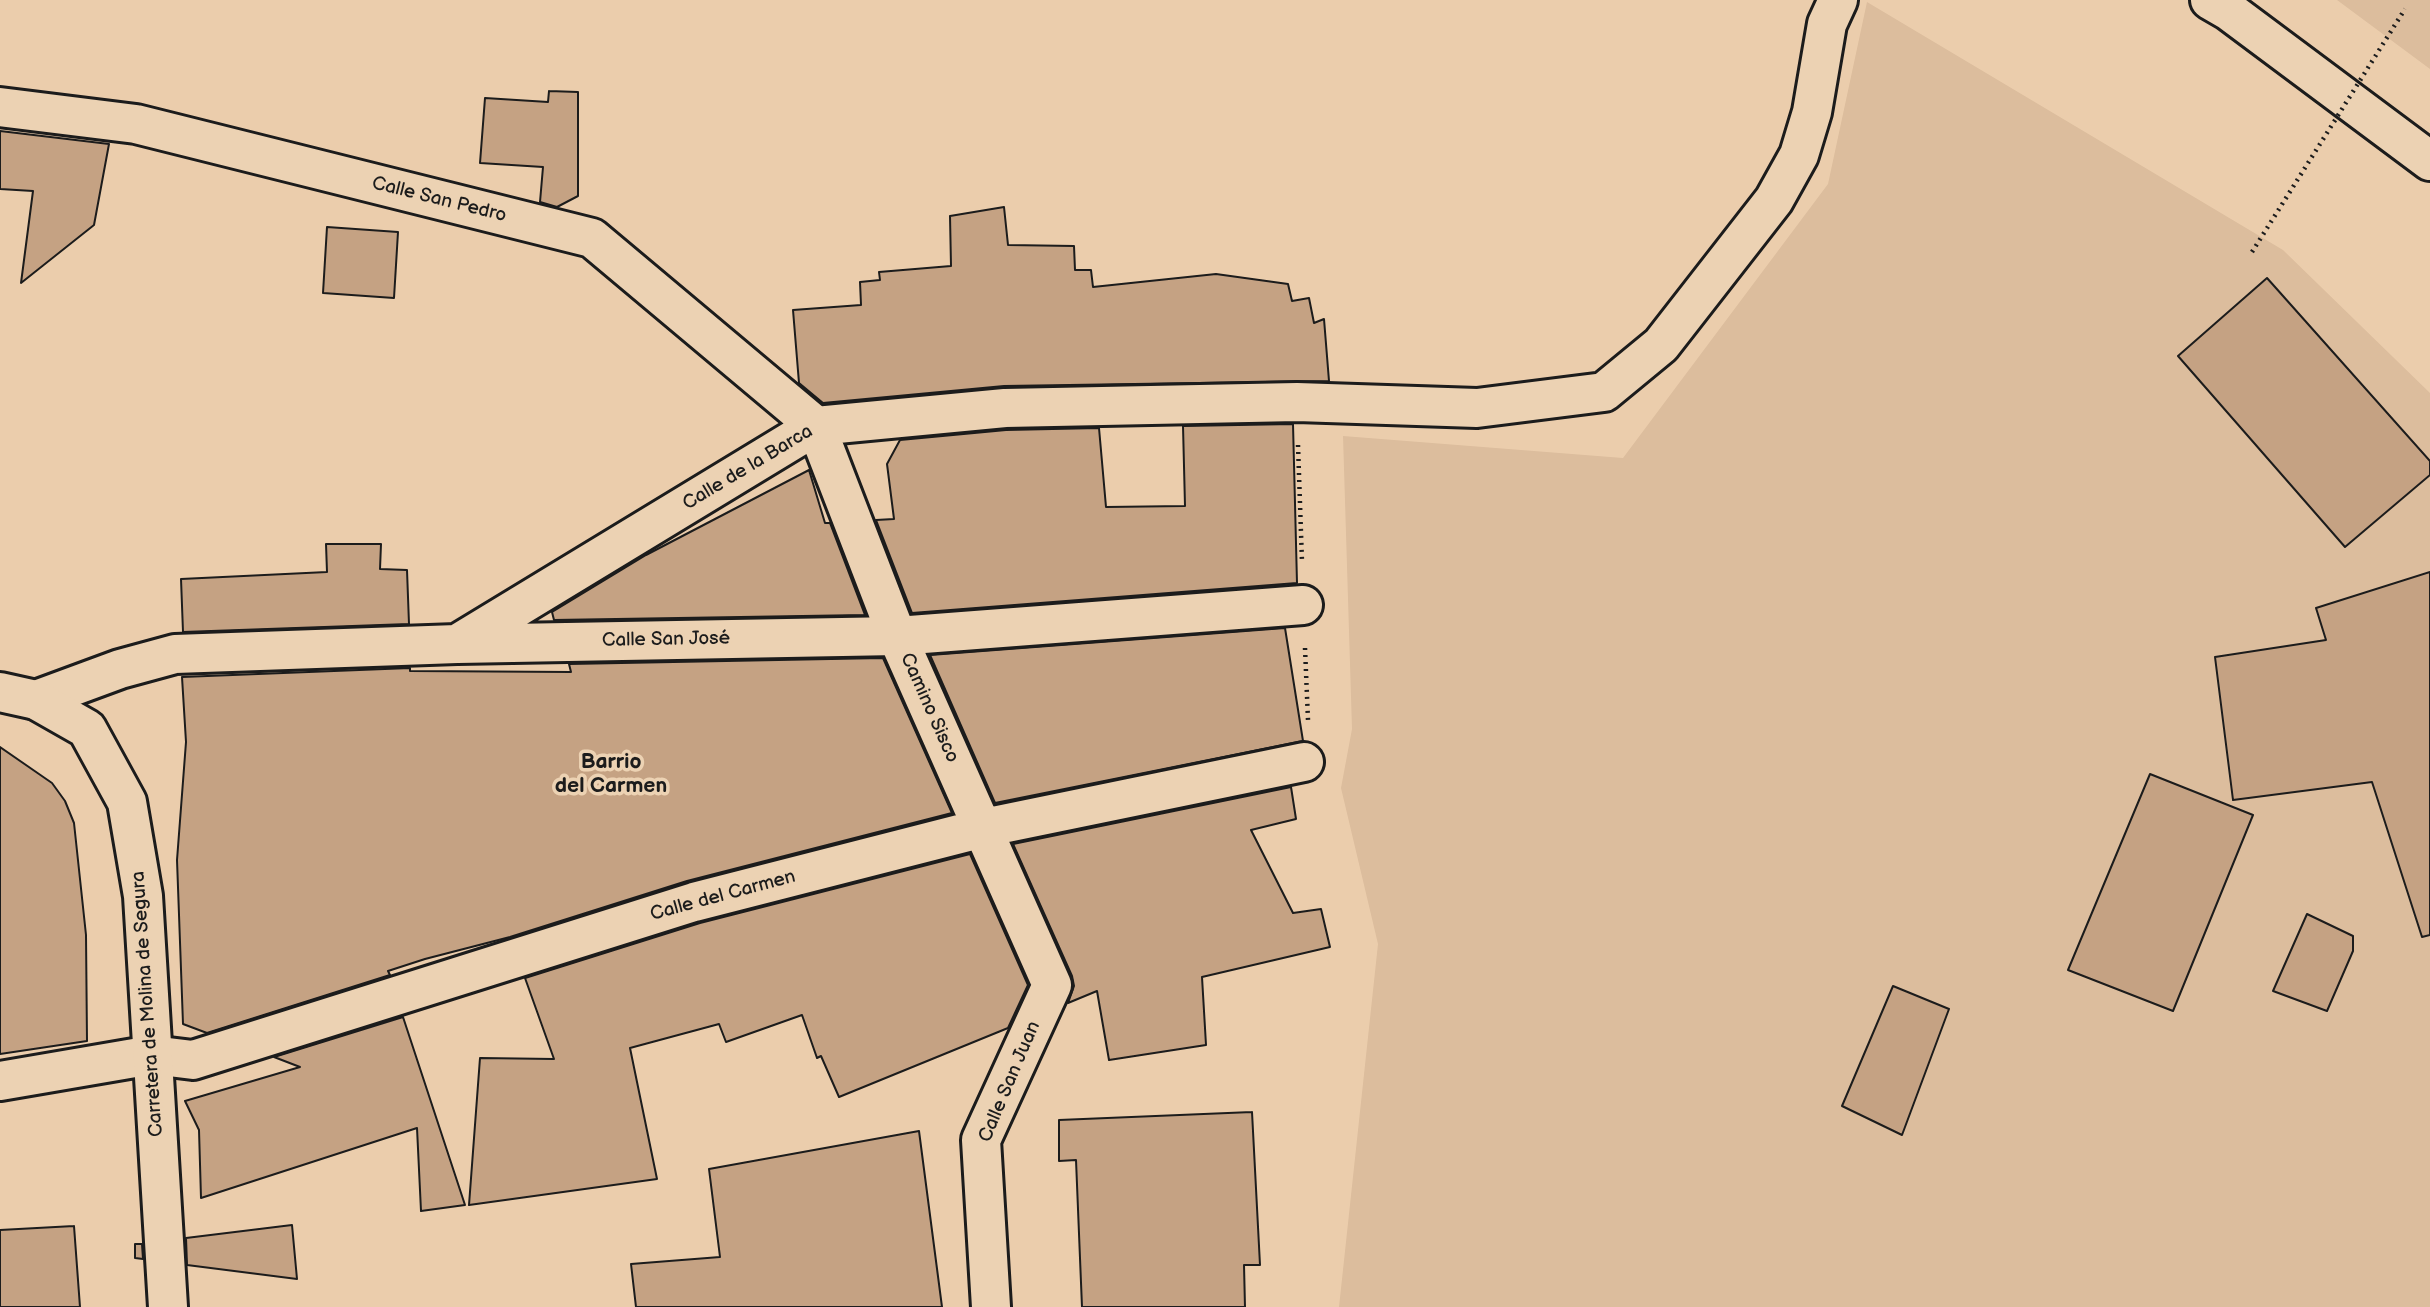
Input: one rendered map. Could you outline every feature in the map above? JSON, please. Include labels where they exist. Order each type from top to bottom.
[{"type":"street","name":"Calle de la Barca","points":[[457,644],[816,426],[1005,408],[1297,402],[1477,408],[1604,392],[1661,345],[1774,200],[1800,155],[1812,112],[1827,24],[1838,0]]},
{"type":"street","points":[[2210,0],[2230,11],[2430,161]]},
{"type":"street","name":"Calle San Pedro","points":[[0,107],[136,124],[592,238],[816,426]]},
{"type":"street","name":"Camino Sisco","points":[[816,426],[897,636],[1052,985]]},
{"type":"street","name":"Calle San José","points":[[18,696],[175,654],[457,644],[897,636],[1303,605]]},
{"type":"street","name":"Carretera de Molina de Segura","points":[[18,696],[87,729],[127,802],[143,896],[168,1307]]},
{"type":"street","name":"Calle del Carmen","points":[[0,1081],[152,1055],[193,1060],[694,902],[983,828],[1304,762]]},
{"type":"street","name":"Calle San Juan","points":[[991,1307],[981,1140],[1052,985]]},
{"type":"path","points":[[2252,253],[2405,9]]},
{"type":"path","points":[[1297,402],[1309,737],[1304,762]]},
{"type":"shaded area","points":[[2337,0],[2430,0],[2430,69]]},
{"type":"shaded area","points":[[1867,2],[2283,250],[2430,393],[2430,1307],[1339,1307],[1378,944],[1341,788],[1352,729],[1343,436],[1623,458],[1828,184]]},
{"type":"building","points":[[549,91],[578,92],[578,196],[557,207],[540,202],[543,167],[480,163],[485,98],[548,102]]},
{"type":"building","points":[[0,131],[109,144],[94,225],[21,283],[33,191],[0,189]]},
{"type":"building","points":[[1004,207],[1008,245],[1074,246],[1075,270],[1091,270],[1093,287],[1216,274],[1288,284],[1292,301],[1309,298],[1314,323],[1324,319],[1329,381],[1004,386],[823,403],[799,383],[793,310],[861,305],[860,282],[880,280],[879,272],[951,266],[950,216]]},
{"type":"building","points":[[327,227],[398,232],[394,298],[323,293]]},
{"type":"building","points":[[2267,278],[2430,461],[2430,475],[2345,547],[2178,356]]},
{"type":"building","points":[[1293,424],[1297,583],[912,613],[876,520],[894,519],[887,464],[900,440],[1006,430],[1099,428],[1106,507],[1185,506],[1183,426]]},
{"type":"building","points":[[809,470],[825,523],[830,523],[865,615],[554,620],[552,612],[646,555]]},
{"type":"building","points":[[326,544],[381,544],[380,569],[407,570],[409,624],[183,632],[181,579],[327,572]]},
{"type":"building","points":[[2430,572],[2430,935],[2422,937],[2372,782],[2233,800],[2215,657],[2326,640],[2316,608]]},
{"type":"building","points":[[1285,628],[1303,741],[995,803],[930,655]]},
{"type":"building","points":[[883,658],[952,813],[687,881],[510,937],[425,959],[388,971],[390,975],[207,1033],[183,1024],[177,860],[186,742],[182,677],[410,668],[410,671],[571,672],[569,664]]},
{"type":"building","points":[[0,747],[52,783],[65,801],[74,823],[86,935],[87,1041],[0,1054]]},
{"type":"building","points":[[2150,774],[2253,815],[2173,1011],[2068,970]]},
{"type":"building","points":[[1291,787],[1296,819],[1251,830],[1293,913],[1321,909],[1330,947],[1202,977],[1206,1045],[1109,1060],[1097,991],[1068,1003],[1074,986],[1072,976],[1013,844]]},
{"type":"building","points":[[970,854],[1028,985],[1008,1028],[839,1097],[821,1056],[817,1058],[802,1015],[726,1042],[719,1024],[630,1048],[657,1179],[469,1205],[480,1058],[554,1059],[525,978],[700,923]]},
{"type":"building","points":[[2307,914],[2353,936],[2353,951],[2327,1011],[2273,991]]},
{"type":"building","points":[[1893,986],[1949,1009],[1902,1135],[1842,1106]]},
{"type":"building","points":[[403,1017],[465,1205],[421,1211],[417,1128],[201,1198],[199,1130],[185,1101],[300,1067],[274,1057]]},
{"type":"building","points":[[1252,1112],[1260,1265],[1244,1265],[1245,1307],[1082,1307],[1076,1160],[1059,1161],[1059,1120]]},
{"type":"building","points":[[919,1131],[942,1307],[636,1307],[631,1264],[720,1257],[709,1169]]},
{"type":"building","points":[[292,1225],[297,1279],[187,1265],[186,1238]]},
{"type":"building","points":[[74,1226],[80,1307],[0,1307],[0,1230]]},
{"type":"building","points":[[135,1244],[142,1244],[143,1259],[135,1258]]},
{"type":"district","name":"Barrio del Carmen","points":[[611,775]]}]
